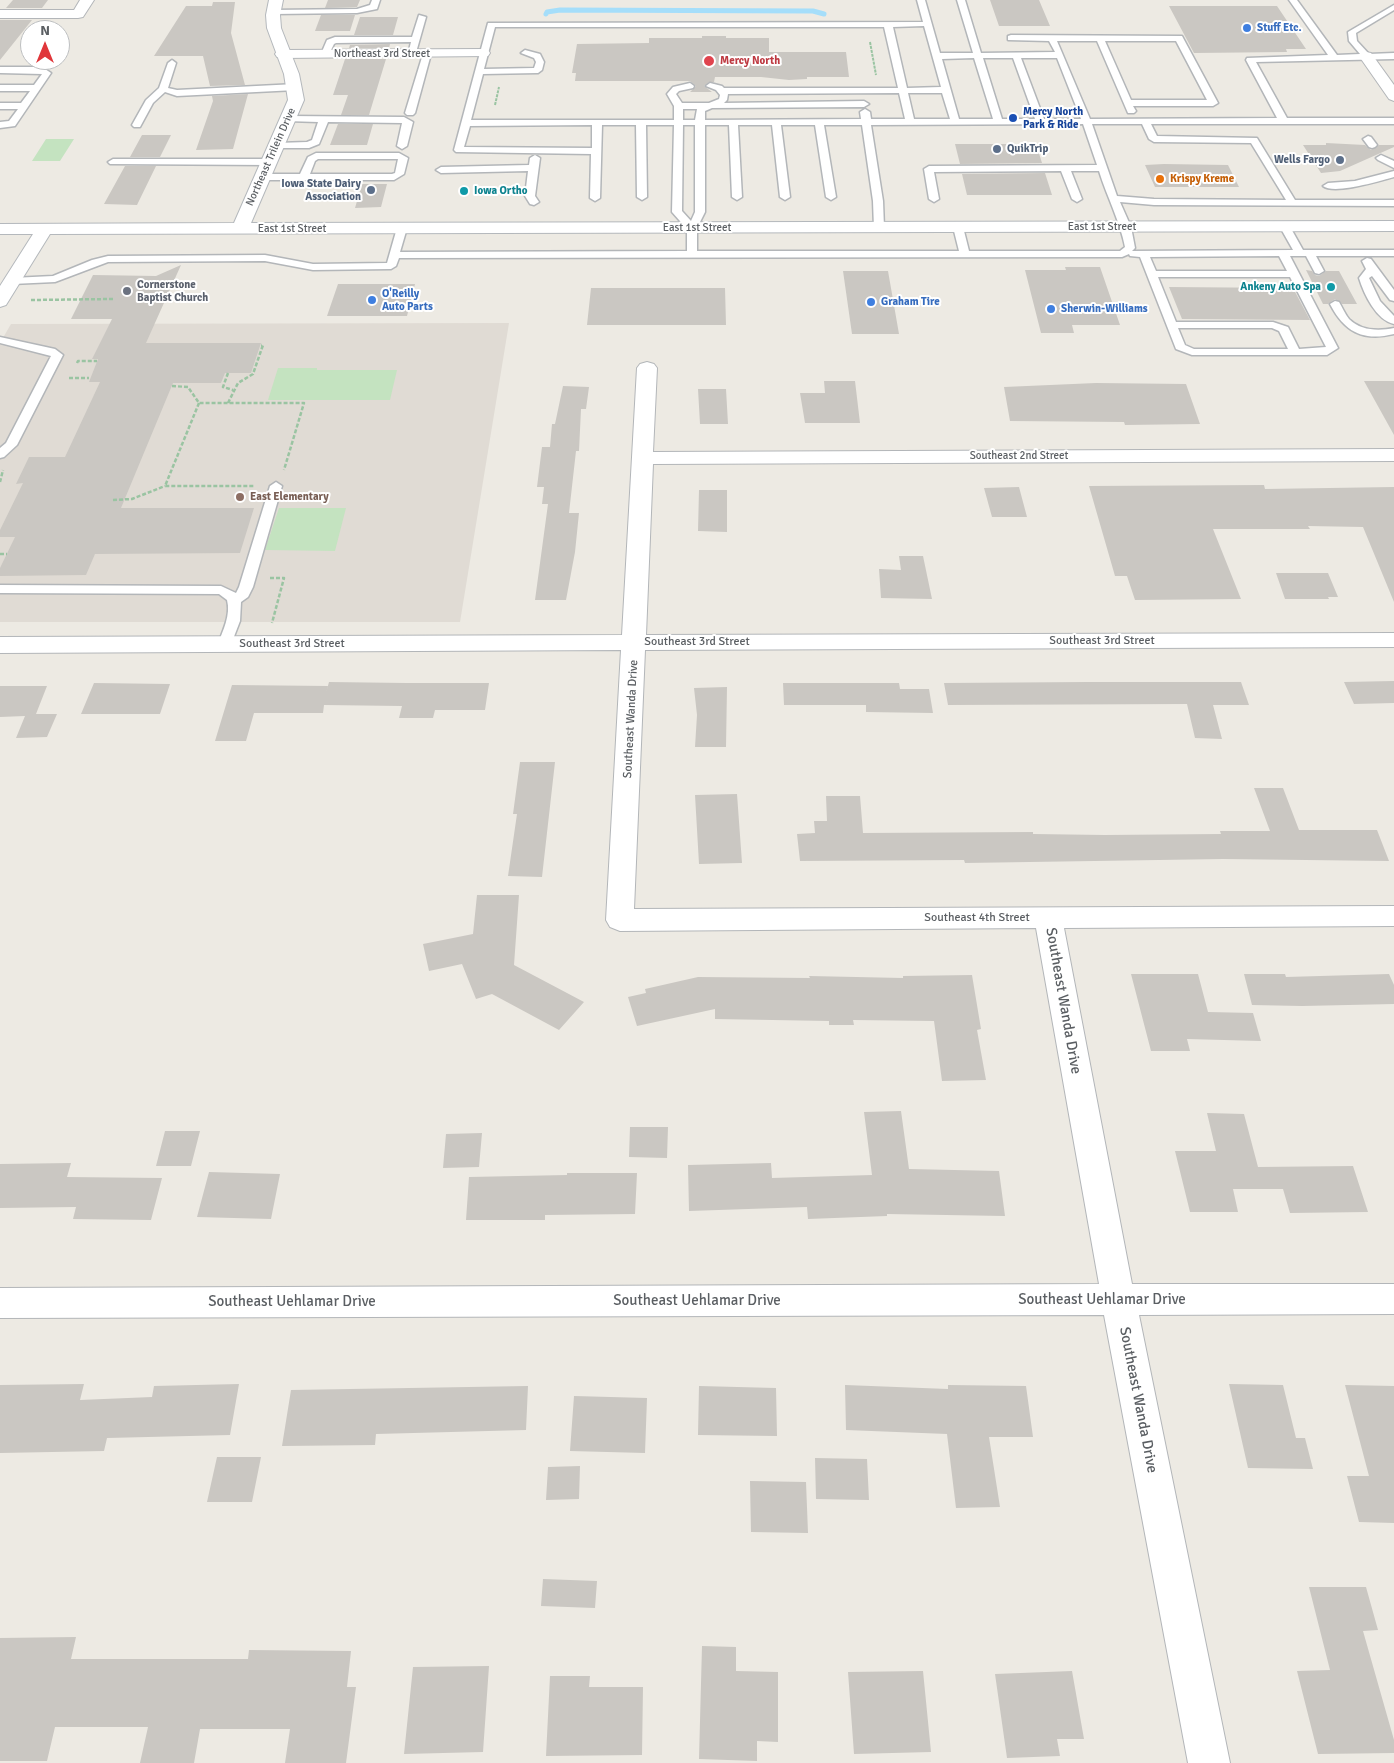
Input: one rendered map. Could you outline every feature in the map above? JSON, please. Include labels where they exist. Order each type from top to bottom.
[{"type":"street","points":[[0,14],[78,14],[87,0]]},
{"type":"street","points":[[274,6],[272,27],[296,86]]},
{"type":"street","name":"Northeast 3rd Street","points":[[282,54],[325,54],[414,46],[427,54],[483,53]]},
{"type":"street","points":[[1366,56],[1394,96]]},
{"type":"street","name":"Northeast Trilein Drive","points":[[240,229],[289,119],[296,100],[296,86]]},
{"type":"street","name":"East 1st Street","points":[[0,229],[1394,226]]},
{"type":"street","points":[[0,300],[45,229]]},
{"type":"street","name":"Southeast Wanda Drive","points":[[620,920],[647,368]]},
{"type":"street","name":"Southeast 2nd Street","points":[[643,458],[1394,455]]},
{"type":"street","name":"Southeast 3rd Street","points":[[0,645],[1394,640]]},
{"type":"street","name":"Southeast 4th Street","points":[[620,920],[1394,916]]},
{"type":"street","name":"Southeast Wanda Drive","points":[[1048,918],[1119,1299],[1209,1763]]},
{"type":"street","name":"Southeast Uehlamar Drive","points":[[0,1303],[1394,1299]]},
{"type":"lane","points":[[274,6],[357,11],[374,7],[376,0]]},
{"type":"lane","points":[[921,0],[955,122]]},
{"type":"lane","points":[[961,0],[998,122]]},
{"type":"lane","points":[[1293,0],[1334,57]]},
{"type":"lane","points":[[1366,56],[1353,41],[1352,32],[1394,7]]},
{"type":"lane","points":[[414,46],[422,18]]},
{"type":"lane","points":[[596,150],[459,150],[491,25],[527,39],[928,24]]},
{"type":"lane","points":[[888,25],[910,122]]},
{"type":"lane","points":[[1011,38],[1179,38],[1213,103],[1128,103]]},
{"type":"lane","points":[[1052,38],[1087,122],[1126,227],[1130,248],[1122,254]]},
{"type":"lane","points":[[1100,38],[1128,103],[1154,139],[1254,140],[1292,202]]},
{"type":"lane","points":[[479,72],[538,70],[540,62],[527,39]]},
{"type":"lane","points":[[521,72],[527,39]]},
{"type":"lane","points":[[410,113],[427,54]]},
{"type":"lane","points":[[937,56],[1060,55]]},
{"type":"lane","points":[[1016,56],[1041,122]]},
{"type":"lane","points":[[1284,122],[1250,60],[1394,56]]},
{"type":"lane","points":[[137,124],[149,102],[164,89],[172,63]]},
{"type":"lane","points":[[0,70],[46,71],[47,73],[12,124],[0,125]]},
{"type":"lane","points":[[164,89],[177,93],[296,86]]},
{"type":"lane","points":[[690,86],[676,89],[671,94],[680,106],[677,212],[692,228]]},
{"type":"lane","points":[[692,255],[692,228],[700,212],[699,123],[701,110],[722,100],[724,95],[719,88],[710,86]]},
{"type":"lane","points":[[0,88],[36,88]]},
{"type":"lane","points":[[862,90],[878,201],[879,228]]},
{"type":"lane","points":[[721,91],[947,90]]},
{"type":"lane","points":[[680,106],[864,104]]},
{"type":"lane","points":[[0,106],[24,106]]},
{"type":"lane","points":[[289,119],[404,120],[408,122],[402,146]]},
{"type":"lane","points":[[277,146],[310,145],[316,142],[324,119]]},
{"type":"lane","points":[[465,123],[1394,121]]},
{"type":"lane","points":[[595,198],[597,123]]},
{"type":"lane","points":[[641,123],[642,197]]},
{"type":"lane","points":[[733,123],[738,197]]},
{"type":"lane","points":[[776,123],[785,197]]},
{"type":"lane","points":[[819,123],[831,197]]},
{"type":"lane","points":[[534,202],[530,196],[536,150]]},
{"type":"lane","points":[[263,177],[304,177],[394,176],[399,174],[403,158],[399,156],[316,156],[311,159],[304,177]]},
{"type":"lane","points":[[1381,159],[1394,166]]},
{"type":"lane","points":[[113,162],[270,162]]},
{"type":"lane","points":[[441,170],[533,168]]},
{"type":"lane","points":[[1065,168],[1076,199]]},
{"type":"lane","points":[[934,199],[929,169],[1103,168]]},
{"type":"lane","points":[[1328,186],[1343,186],[1394,174]]},
{"type":"lane","points":[[1114,199],[1154,202],[1394,202]]},
{"type":"lane","points":[[958,227],[966,254]]},
{"type":"lane","points":[[1285,227],[1319,271]]},
{"type":"lane","points":[[12,281],[55,279],[108,259],[265,258],[313,267],[391,266],[402,228]]},
{"type":"lane","points":[[1362,253],[1371,270],[1381,279],[1394,298]]},
{"type":"lane","points":[[394,255],[1362,253],[1392,256]]},
{"type":"lane","points":[[1144,254],[1180,347],[1192,352],[1328,352],[1332,348],[1283,254]]},
{"type":"lane","points":[[1371,270],[1364,278],[1367,287],[1383,312],[1394,321]]},
{"type":"lane","points":[[1152,274],[1294,274]]},
{"type":"lane","points":[[1335,304],[1344,320],[1355,329],[1371,332],[1394,331]]},
{"type":"lane","points":[[1172,325],[1273,325],[1284,329],[1295,352]]},
{"type":"lane","points":[[0,340],[51,351],[57,355],[11,446],[0,454]]},
{"type":"lane","points":[[235,600],[243,594],[246,587],[276,486]]},
{"type":"lane","points":[[0,589],[214,589],[225,591],[235,600],[236,604],[224,644]]},
{"type":"path","points":[[870,42],[878,80]]},
{"type":"path","points":[[494,113],[499,85]]},
{"type":"path","points":[[0,300],[113,299]]},
{"type":"path","points":[[228,403],[233,390],[240,381],[253,374],[263,345],[260,345]]},
{"type":"path","points":[[228,373],[223,387],[233,390]]},
{"type":"path","points":[[69,378],[89,378]]},
{"type":"path","points":[[172,386],[188,387],[198,403]]},
{"type":"path","points":[[113,500],[132,499],[165,486],[280,486],[304,403],[198,403]]},
{"type":"path","points":[[165,486],[198,403]]},
{"type":"path","points":[[0,554],[7,554]]},
{"type":"shaded area","name":"East Elementary","points":[[509,323],[460,622],[0,622],[0,343],[11,324]]},
{"type":"green space","points":[[46,139],[74,139],[60,161],[32,161]]},
{"type":"green space","points":[[278,368],[397,370],[390,400],[268,400]]},
{"type":"green space","points":[[279,508],[346,508],[335,551],[265,550]]},
{"type":"building","points":[[13,0],[48,0],[42,8],[6,8]]},
{"type":"building","points":[[328,0],[360,0],[357,7],[325,8]]},
{"type":"building","points":[[990,0],[1039,0],[1050,26],[999,26]]},
{"type":"building","points":[[213,2],[235,2],[231,33],[245,85],[210,86],[203,56],[154,56],[186,6],[212,6]]},
{"type":"building","name":"Stuff Etc.","points":[[1169,6],[1277,6],[1306,49],[1286,49],[1287,52],[1194,53]]},
{"type":"building","points":[[321,15],[355,15],[350,31],[315,31]]},
{"type":"building","points":[[360,17],[398,17],[393,35],[354,35]]},
{"type":"building","points":[[0,20],[20,20],[20,35],[0,60]]},
{"type":"building","name":"Mercy North","points":[[702,36],[769,38],[769,52],[846,52],[849,77],[807,77],[807,79],[789,80],[761,77],[715,77],[714,82],[709,82],[704,86],[712,92],[690,92],[696,86],[690,81],[575,81],[576,73],[572,73],[577,44],[649,43],[649,38],[702,38]]},
{"type":"building","points":[[390,44],[389,48],[349,48],[350,45]]},
{"type":"building","points":[[345,59],[386,59],[369,115],[341,115],[348,95],[333,95]]},
{"type":"building","points":[[248,94],[233,149],[196,150],[213,101],[212,96]]},
{"type":"building","points":[[338,124],[373,124],[367,145],[330,145]]},
{"type":"building","points":[[142,135],[171,135],[160,157],[130,157]]},
{"type":"building","name":"Wells Fargo","points":[[1326,143],[1365,145],[1371,150],[1379,145],[1394,145],[1394,147],[1340,171],[1321,173],[1303,145],[1326,145]]},
{"type":"building","points":[[955,144],[1036,144],[1042,163],[960,164]]},
{"type":"building","points":[[1145,165],[1228,165],[1239,187],[1155,187]]},
{"type":"building","points":[[125,166],[156,166],[137,205],[104,204]]},
{"type":"building","points":[[1045,173],[1052,195],[967,195],[962,174]]},
{"type":"building","points":[[362,184],[387,184],[381,207],[355,208]]},
{"type":"building","name":"East Elementary","points":[[181,265],[146,343],[261,343],[251,373],[225,373],[221,383],[173,383],[121,508],[254,508],[240,553],[95,554],[86,575],[0,576],[0,568],[15,537],[0,537],[0,530],[23,483],[16,484],[29,457],[65,457],[100,382],[89,382],[98,359],[92,359],[112,319],[71,319],[93,275],[156,276]]},
{"type":"building","points":[[1065,267],[1100,267],[1120,325],[1072,325],[1074,333],[1041,333],[1025,270],[1066,270]]},
{"type":"building","name":"Ankeny Auto Spa","points":[[1306,270],[1312,271],[1315,275],[1319,276],[1326,271],[1339,271],[1357,304],[1342,304],[1335,299],[1328,304],[1323,304]]},
{"type":"building","name":"Graham Tire","points":[[843,271],[888,271],[899,334],[852,334]]},
{"type":"building","name":"O'Reilly Auto Parts","points":[[338,284],[415,284],[407,316],[327,316]]},
{"type":"building","points":[[1169,287],[1293,288],[1310,320],[1182,319]]},
{"type":"building","points":[[591,288],[725,288],[726,325],[587,325]]},
{"type":"building","points":[[824,381],[855,381],[860,423],[805,423],[800,393],[825,393]]},
{"type":"building","points":[[1364,381],[1394,381],[1394,435]]},
{"type":"building","points":[[1096,383],[1186,384],[1200,424],[1125,425],[1124,422],[1010,421],[1004,387]]},
{"type":"building","points":[[563,386],[589,387],[586,409],[581,409],[579,451],[576,451],[569,513],[579,513],[575,552],[566,600],[535,600],[548,504],[542,504],[544,487],[537,487],[542,447],[550,447],[552,424],[555,424]]},
{"type":"building","points":[[698,389],[726,389],[728,424],[700,424]]},
{"type":"building","points":[[1264,485],[1265,489],[1394,487],[1394,602],[1363,527],[1308,526],[1310,529],[1213,529],[1241,599],[1135,600],[1127,576],[1115,576],[1089,486]]},
{"type":"building","points":[[1019,487],[1027,517],[992,517],[984,488]]},
{"type":"building","points":[[699,490],[727,490],[727,532],[698,531]]},
{"type":"building","points":[[899,556],[923,556],[932,599],[881,598],[879,569],[901,570]]},
{"type":"building","points":[[1276,573],[1328,573],[1338,597],[1328,597],[1329,599],[1285,599]]},
{"type":"building","points":[[1394,681],[1394,703],[1354,704],[1344,682]]},
{"type":"building","points":[[329,682],[489,683],[485,710],[435,710],[433,718],[399,718],[402,706],[324,705],[323,713],[254,713],[246,741],[215,741],[232,685],[328,686]]},
{"type":"building","points":[[1241,682],[1249,705],[1213,705],[1222,739],[1195,738],[1187,704],[948,705],[944,683]]},
{"type":"building","points":[[94,683],[170,684],[160,714],[81,714]]},
{"type":"building","points":[[783,683],[899,683],[900,689],[929,689],[933,713],[866,712],[866,705],[784,705]]},
{"type":"building","points":[[0,686],[47,686],[36,714],[57,714],[47,737],[16,738],[25,716],[0,717]]},
{"type":"building","points":[[727,687],[726,747],[695,747],[697,715],[694,688]]},
{"type":"building","points":[[520,762],[555,762],[542,877],[508,876],[517,814],[513,814]]},
{"type":"building","points":[[1254,788],[1283,788],[1299,830],[1377,830],[1389,861],[1223,859],[965,863],[964,860],[800,861],[797,834],[815,833],[814,821],[827,821],[826,796],[860,796],[863,833],[1033,832],[1033,834],[1105,835],[1221,834],[1220,831],[1270,831]]},
{"type":"building","points":[[737,794],[742,863],[699,864],[695,795]]},
{"type":"building","points":[[477,895],[519,895],[514,965],[584,1002],[559,1030],[492,994],[476,999],[462,964],[429,971],[423,944],[473,934]]},
{"type":"building","points":[[1131,974],[1198,974],[1208,1012],[1253,1013],[1261,1041],[1187,1039],[1190,1051],[1151,1051]]},
{"type":"building","points":[[1244,974],[1285,974],[1286,977],[1389,974],[1394,985],[1394,1004],[1252,1005]]},
{"type":"building","points":[[972,975],[981,1029],[977,1030],[986,1080],[942,1081],[934,1021],[853,1020],[854,1025],[829,1025],[829,1021],[715,1019],[715,1009],[637,1026],[628,997],[646,993],[645,989],[698,977],[810,978],[809,976],[903,978],[903,976]]},
{"type":"building","points":[[901,1111],[909,1169],[999,1171],[1005,1216],[887,1214],[887,1216],[808,1219],[807,1207],[689,1211],[688,1165],[771,1163],[772,1178],[872,1175],[864,1112]]},
{"type":"building","points":[[1207,1113],[1244,1114],[1258,1167],[1353,1166],[1368,1212],[1290,1213],[1283,1189],[1233,1189],[1238,1212],[1190,1212],[1175,1151],[1216,1151]]},
{"type":"building","points":[[630,1127],[668,1127],[667,1158],[629,1157]]},
{"type":"building","points":[[165,1131],[200,1131],[191,1166],[156,1166]]},
{"type":"building","points":[[482,1133],[479,1167],[443,1168],[446,1134]]},
{"type":"building","points":[[71,1163],[67,1177],[162,1178],[151,1220],[73,1219],[76,1207],[0,1208],[0,1164]]},
{"type":"building","points":[[209,1172],[280,1174],[271,1219],[197,1217]]},
{"type":"building","points":[[567,1173],[637,1173],[635,1214],[545,1215],[545,1220],[466,1220],[469,1177],[567,1175]]},
{"type":"building","points":[[84,1384],[80,1400],[152,1397],[154,1386],[239,1384],[230,1435],[107,1438],[104,1451],[0,1453],[0,1385]]},
{"type":"building","points":[[1229,1384],[1283,1385],[1296,1438],[1305,1438],[1313,1469],[1248,1468]]},
{"type":"building","points":[[845,1385],[948,1389],[948,1385],[1026,1386],[1033,1437],[989,1437],[1000,1507],[956,1508],[947,1434],[846,1430]]},
{"type":"building","points":[[1345,1385],[1394,1386],[1394,1523],[1359,1522],[1347,1476],[1369,1476]]},
{"type":"building","points":[[528,1386],[526,1430],[376,1434],[375,1445],[282,1446],[291,1390]]},
{"type":"building","points":[[699,1386],[776,1388],[777,1436],[698,1435]]},
{"type":"building","points":[[574,1396],[647,1398],[645,1453],[570,1451]]},
{"type":"building","points":[[217,1457],[261,1457],[252,1502],[207,1502]]},
{"type":"building","points":[[815,1458],[867,1459],[869,1500],[816,1499]]},
{"type":"building","points":[[580,1466],[579,1499],[546,1500],[548,1467]]},
{"type":"building","points":[[750,1481],[806,1482],[808,1533],[751,1532]]},
{"type":"building","points":[[543,1579],[597,1581],[595,1608],[541,1606]]},
{"type":"building","points":[[1309,1587],[1366,1587],[1378,1630],[1363,1631],[1394,1740],[1394,1753],[1318,1754],[1297,1671],[1330,1670]]},
{"type":"building","points":[[76,1637],[71,1659],[248,1659],[249,1650],[351,1651],[347,1687],[356,1687],[346,1763],[285,1763],[290,1729],[200,1729],[194,1763],[140,1763],[148,1727],[55,1727],[47,1761],[0,1761],[0,1638]]},
{"type":"building","points":[[702,1646],[736,1647],[736,1671],[778,1672],[778,1742],[757,1741],[757,1761],[699,1759]]},
{"type":"building","points":[[489,1666],[483,1752],[404,1754],[413,1667]]},
{"type":"building","points":[[923,1671],[931,1752],[854,1754],[848,1672]]},
{"type":"building","points":[[1072,1671],[1084,1739],[1057,1739],[1060,1756],[1007,1758],[995,1674]]},
{"type":"building","points":[[550,1676],[590,1676],[589,1687],[643,1687],[642,1755],[546,1756]]},
{"type":"waterway","points":[[546,14],[547,12],[560,10],[813,11],[824,14]]},
{"type":"place","name":"Stuff Etc.","points":[[1247,28]]},
{"type":"place","name":"Mercy North","points":[[709,61]]},
{"type":"place","name":"Mercy North Park & Ride","points":[[1013,118]]},
{"type":"place","name":"QuikTrip","points":[[997,149]]},
{"type":"place","name":"Wells Fargo","points":[[1340,160]]},
{"type":"place","name":"Krispy Kreme","points":[[1160,179]]},
{"type":"place","name":"Iowa State Dairy Association","points":[[371,190]]},
{"type":"place","name":"Iowa Ortho","points":[[464,191]]},
{"type":"place","name":"Ankeny Auto Spa","points":[[1331,287]]},
{"type":"place","name":"Cornerstone Baptist Church","points":[[127,291]]},
{"type":"place","name":"O'Reilly Auto Parts","points":[[372,300]]},
{"type":"place","name":"Graham Tire","points":[[871,302]]},
{"type":"place","name":"Sherwin-Williams","points":[[1051,309]]},
{"type":"place","name":"East Elementary","points":[[240,497]]}]
